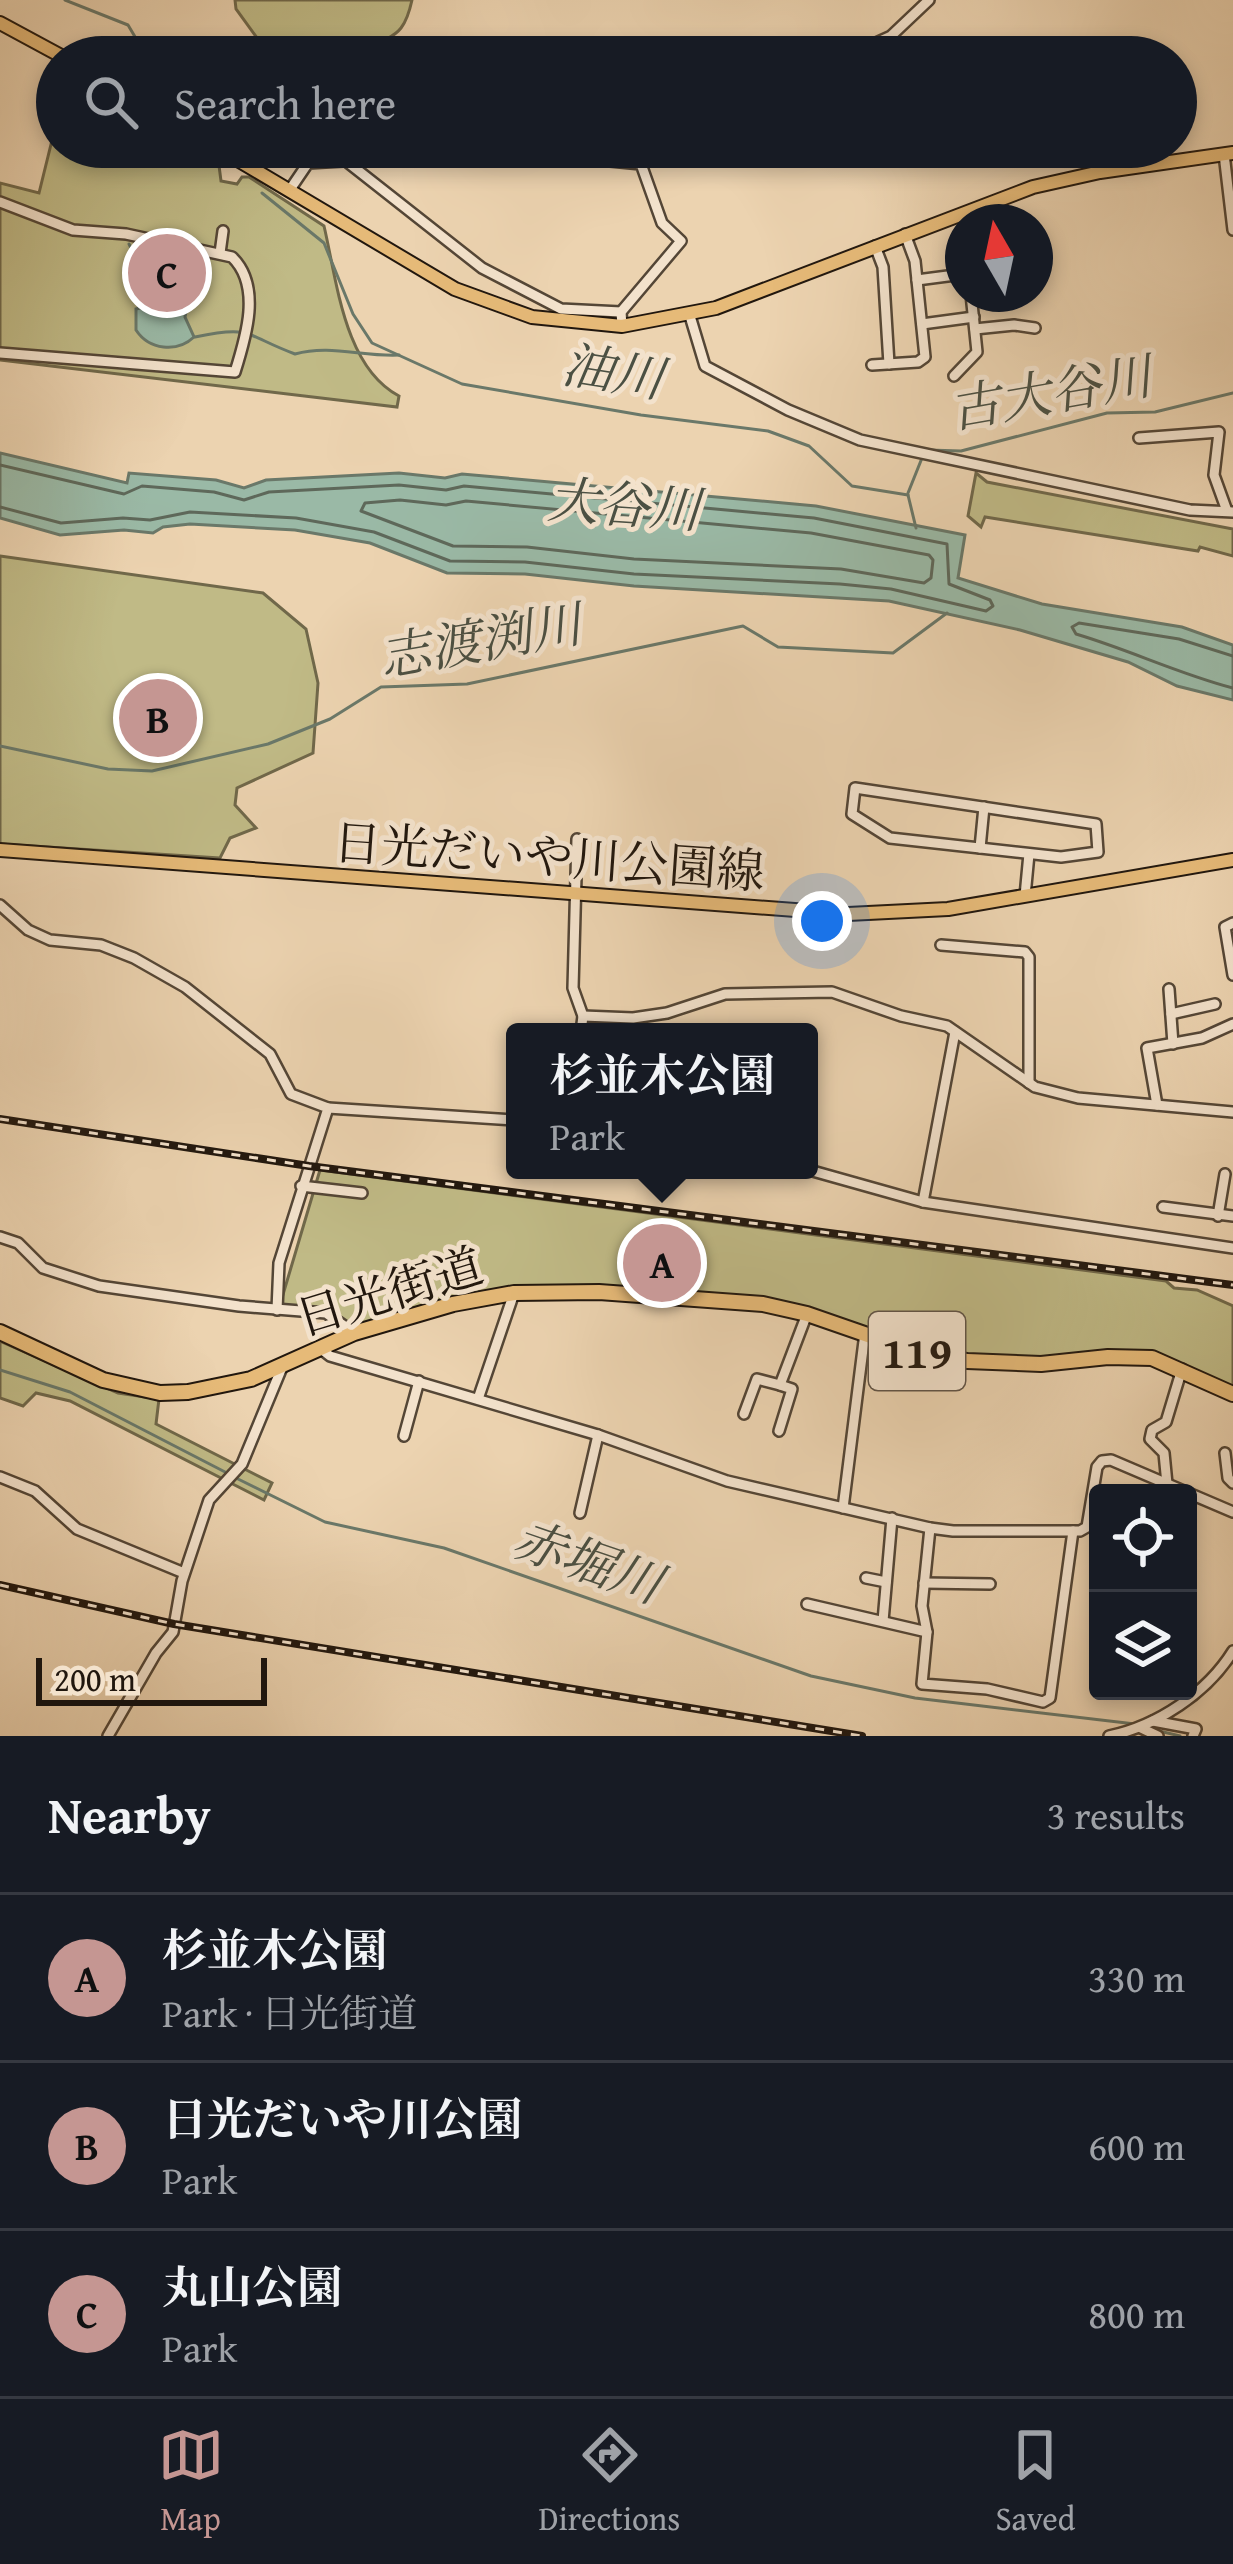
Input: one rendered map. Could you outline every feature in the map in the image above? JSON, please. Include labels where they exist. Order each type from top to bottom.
[{"type":"highway","name":"日光街道","points":[[0,1332],[103,1379],[160,1393],[216,1388],[283,1366],[354,1334],[438,1308],[514,1293],[599,1292],[745,1302],[807,1314],[908,1349],[967,1361],[1041,1364],[1152,1358],[1233,1394]]},
{"type":"main road","points":[[0,23],[36,42]]},
{"type":"main road","points":[[1197,158],[1229,153]]},
{"type":"main road","points":[[251,168],[455,289],[550,320],[690,316],[1005,196],[1062,179],[1133,168]]},
{"type":"main road","name":"日光だいや川公園線","points":[[0,850],[860,914],[932,911],[1233,860]]},
{"type":"street","points":[[891,36],[929,0]]},
{"type":"street","points":[[1229,153],[1233,230]]},
{"type":"street","points":[[289,191],[305,168]]},
{"type":"street","points":[[355,168],[482,268],[561,310],[621,319],[681,241],[662,223],[642,168]]},
{"type":"street","points":[[0,202],[73,230],[126,234],[220,253],[237,260],[249,290],[246,331],[235,372],[0,353]]},
{"type":"street","points":[[220,253],[223,231]]},
{"type":"street","points":[[872,365],[923,362],[916,280],[905,234]]},
{"type":"street","points":[[875,246],[883,267],[889,364]]},
{"type":"street","points":[[916,280],[945,276]]},
{"type":"street","points":[[954,376],[977,352],[973,312]]},
{"type":"street","points":[[690,316],[705,366],[788,410],[860,440],[1190,510],[1230,512],[1214,475],[1220,432],[1139,438]]},
{"type":"street","points":[[922,324],[1035,328]]},
{"type":"street","points":[[855,788],[984,807],[1096,824],[1097,852],[1061,857],[890,838],[852,814],[855,788]]},
{"type":"street","points":[[980,848],[984,807]]},
{"type":"street","points":[[577,839],[573,988],[582,1023]]},
{"type":"street","points":[[1025,896],[1029,854]]},
{"type":"street","points":[[0,905],[28,930],[50,940],[101,945],[185,987],[270,1054],[291,1094],[328,1108],[506,1119]]},
{"type":"street","points":[[1233,923],[1226,927],[1233,975]]},
{"type":"street","points":[[941,945],[1024,952],[1029,957],[1029,1083]]},
{"type":"street","points":[[1169,989],[1173,1043]]},
{"type":"street","points":[[583,1016],[633,1018],[667,1013],[725,994],[832,992],[947,1026],[1029,1083],[1078,1098],[1233,1112]]},
{"type":"street","points":[[1171,1014],[1215,1004]]},
{"type":"street","points":[[1157,1105],[1145,1051],[1202,1038],[1233,1024]]},
{"type":"street","points":[[922,1202],[955,1032]]},
{"type":"street","points":[[277,1310],[279,1263],[328,1108]]},
{"type":"street","points":[[818,1173],[922,1202],[1233,1248]]},
{"type":"street","points":[[1218,1216],[1225,1174]]},
{"type":"street","points":[[302,1186],[362,1193]]},
{"type":"street","points":[[1162,1207],[1233,1216]]},
{"type":"street","points":[[0,1238],[18,1244],[43,1268],[99,1286],[326,1313],[354,1334]]},
{"type":"street","points":[[478,1399],[514,1293]]},
{"type":"street","points":[[780,1385],[807,1314]]},
{"type":"street","points":[[842,1508],[865,1334]]},
{"type":"street","points":[[321,1349],[330,1356],[598,1435],[727,1481],[930,1528],[1072,1531],[1087,1527],[1089,1504]]},
{"type":"street","points":[[108,1736],[173,1632],[184,1573],[209,1500],[242,1464],[283,1366]]},
{"type":"street","points":[[1093,1484],[1102,1461],[1111,1460],[1167,1484],[1164,1453],[1150,1439],[1152,1430],[1166,1422],[1182,1368]]},
{"type":"street","points":[[744,1414],[757,1379],[792,1389],[778,1431]]},
{"type":"street","points":[[404,1436],[419,1381]]},
{"type":"street","points":[[580,1513],[598,1435]]},
{"type":"street","points":[[1225,1453],[1233,1483]]},
{"type":"street","points":[[0,1477],[35,1491],[77,1528],[184,1573]]},
{"type":"street","points":[[1197,1497],[1233,1512]]},
{"type":"street","points":[[883,1621],[892,1518]]},
{"type":"street","points":[[930,1528],[922,1606],[927,1632],[922,1684],[987,1689],[1043,1702],[1050,1698],[1072,1531]]},
{"type":"street","points":[[866,1578],[886,1582]]},
{"type":"street","points":[[924,1583],[990,1584]]},
{"type":"street","points":[[807,1604],[927,1632]]},
{"type":"street","points":[[1108,1736],[1141,1728],[1201,1690],[1233,1651]]},
{"type":"street","points":[[1153,1721],[1196,1729],[1194,1735]]},
{"type":"street","points":[[1141,1728],[1158,1736]]},
{"type":"shaded area","points":[[235,0],[412,0],[403,25],[391,36],[256,36],[236,9]]},
{"type":"shaded area","points":[[45,168],[219,168],[221,181],[237,184],[249,177],[324,226],[355,344],[381,383],[399,396],[397,407],[0,360],[0,183],[39,193]]},
{"type":"shaded area","points":[[976,473],[987,482],[1233,529],[1233,556],[1200,547],[1198,551],[985,517],[981,527],[968,516]]},
{"type":"shaded area","points":[[0,556],[263,593],[306,629],[318,683],[313,753],[237,788],[235,805],[256,828],[230,838],[220,858],[0,844]]},
{"type":"shaded area","points":[[320,1170],[1166,1281],[1174,1288],[1197,1290],[1233,1306],[1233,1390],[1180,1364],[1041,1363],[935,1352],[819,1313],[564,1286],[517,1286],[355,1331],[327,1311],[279,1308]]},
{"type":"shaded area","points":[[0,1341],[118,1393],[159,1399],[156,1424],[272,1483],[264,1500],[70,1401],[36,1393],[23,1406],[0,1398]]},
{"type":"water","points":[[192,262],[199,271],[198,296],[185,317],[194,337],[172,347],[148,342],[136,330],[136,309],[173,300],[173,273],[181,264]]},
{"type":"water","name":"大谷川","points":[[0,453],[127,483],[129,473],[216,480],[244,488],[266,480],[462,474],[816,506],[965,535],[958,578],[1042,604],[1182,627],[1233,645],[1233,700],[1177,686],[1128,662],[1020,630],[889,601],[634,586],[525,574],[447,573],[370,543],[295,530],[190,524],[153,533],[124,530],[60,535],[0,518]]},
{"type":"waterway","name":"油川","points":[[65,0],[128,25],[135,36]]},
{"type":"waterway","name":"油川","points":[[262,193],[324,243],[353,314],[372,343],[462,384],[768,431],[809,446],[852,486],[908,495]]},
{"type":"waterway","points":[[129,244],[142,270],[171,275]]},
{"type":"waterway","points":[[195,337],[239,332],[295,354],[321,350],[399,355]]},
{"type":"waterway","name":"古大谷川","points":[[928,450],[961,451],[1107,413],[1155,412],[1233,393]]},
{"type":"waterway","name":"古大谷川","points":[[908,493],[922,458]]},
{"type":"waterway","name":"油川","points":[[908,495],[916,528]]},
{"type":"waterway","name":"志渡渕川","points":[[0,746],[108,769],[152,771],[268,744],[330,719],[381,687],[467,684],[743,626],[778,647],[893,653],[947,613]]},
{"type":"waterway","name":"赤堀川","points":[[0,1370],[70,1392],[227,1473]]},
{"type":"waterway","name":"赤堀川","points":[[236,1478],[325,1522],[444,1548],[811,1676],[915,1698],[1135,1724]]},
{"type":"waterway","name":"赤堀川","points":[[1155,1730],[1180,1736]]},
{"type":"railway","points":[[0,1119],[309,1166],[1233,1285]]},
{"type":"railway","points":[[0,1585],[174,1624],[862,1736]]},
{"type":"place","name":"丸山公園","points":[[167,273]]},
{"type":"place","name":"日光だいや川公園","points":[[158,718]]},
{"type":"place","name":"杉並木公園","points":[[662,1263]]}]
